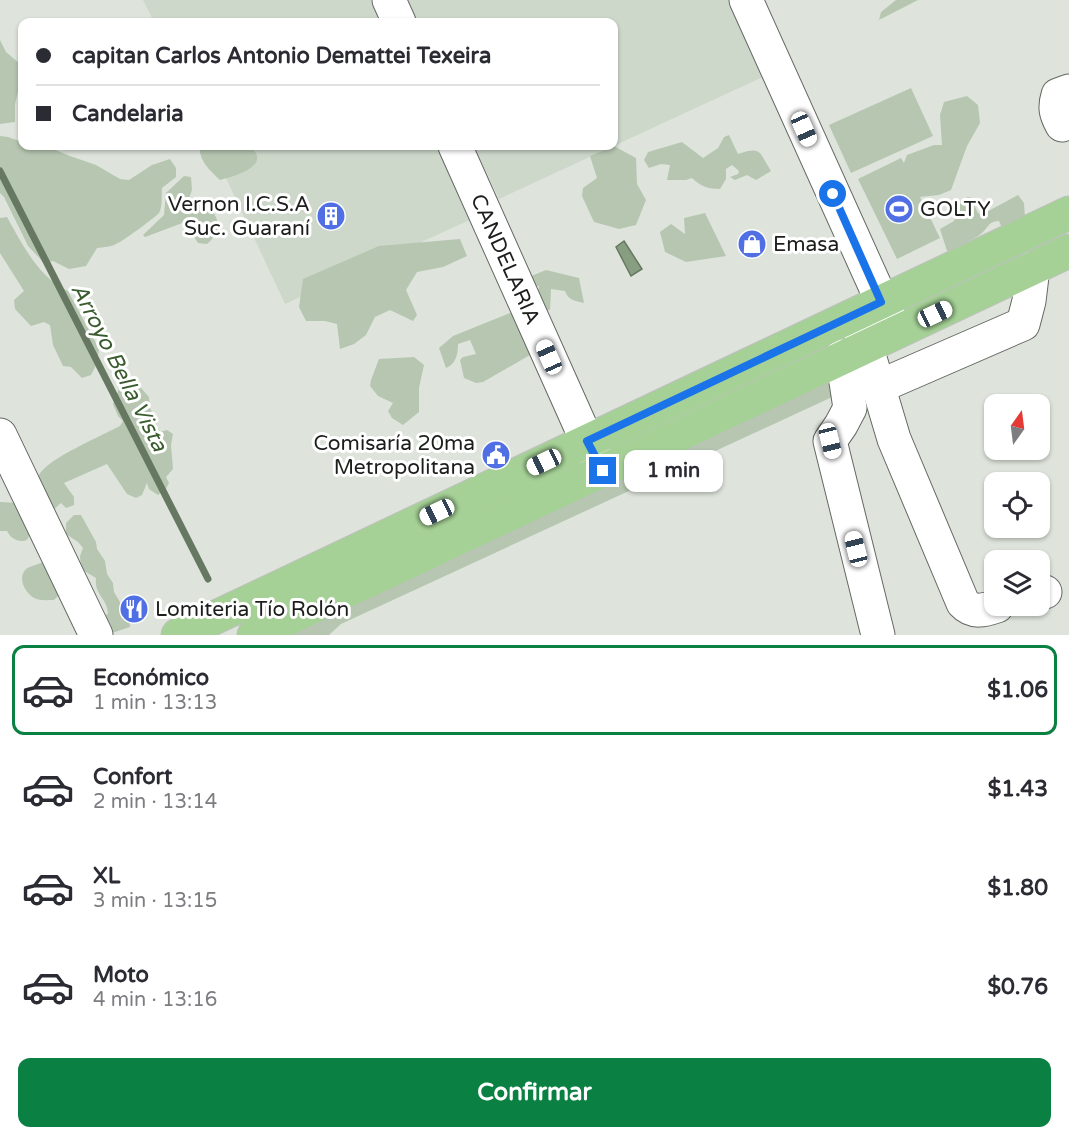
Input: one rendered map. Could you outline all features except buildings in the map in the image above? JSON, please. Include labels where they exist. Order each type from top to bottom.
[{"type":"highway","points":[[178,635],[1069,213]]},
{"type":"highway","points":[[268,632],[1069,250]]},
{"type":"street","points":[[389,0],[397,18]]},
{"type":"street","points":[[746,0],[867,309],[896,333]]},
{"type":"street","points":[[1062,125],[1056,113],[1056,103],[1058,95],[1069,91]]},
{"type":"street","name":"CANDELARIA","points":[[456,150],[587,441],[603,471]]},
{"type":"street","points":[[878,387],[1023,324],[1029,302],[1033,268]]},
{"type":"street","points":[[867,309],[854,351],[850,408],[830,441],[878,635]]},
{"type":"street","points":[[854,351],[878,387],[894,439],[963,603],[976,611],[984,609]]},
{"type":"street","points":[[0,435],[96,635]]},
{"type":"shaded area","points":[[143,0],[371,0],[380,18],[152,18]]},
{"type":"shaded area","points":[[406,0],[742,0],[776,71],[618,144],[618,18],[415,18]]},
{"type":"shaded area","points":[[896,0],[918,0],[879,20],[881,12]]},
{"type":"shaded area","points":[[0,40],[6,52],[18,62],[18,92],[15,122],[0,124]]},
{"type":"shaded area","points":[[911,88],[933,136],[851,173],[829,125]]},
{"type":"shaded area","points":[[967,96],[978,105],[980,123],[967,146],[951,190],[939,195],[920,197],[940,238],[897,259],[858,179],[901,158],[904,163],[907,155],[934,145],[942,145],[940,115],[944,102]]},
{"type":"shaded area","points":[[729,135],[738,154],[759,152],[771,171],[756,180],[747,175],[735,180],[730,177],[738,174],[739,171],[732,165],[726,169],[726,179],[720,189],[716,189],[701,185],[692,178],[667,180],[670,165],[661,164],[649,168],[644,160],[648,152],[682,142],[703,158],[718,148],[724,137]]},
{"type":"shaded area","points":[[0,136],[18,141],[18,150],[56,150],[96,165],[120,179],[129,180],[152,165],[170,159],[176,168],[176,177],[162,188],[161,207],[157,215],[112,246],[97,248],[86,266],[69,269],[53,261],[44,263],[28,246],[0,193]]},
{"type":"shaded area","points":[[618,148],[636,158],[637,184],[646,200],[636,225],[619,229],[594,222],[582,196],[583,188],[597,178],[590,156],[604,150],[618,150]]},
{"type":"shaded area","points":[[213,150],[440,150],[472,219],[285,304]]},
{"type":"shaded area","points":[[253,150],[257,159],[250,169],[220,180],[203,161],[200,151]]},
{"type":"shaded area","points":[[476,150],[605,150],[499,199]]},
{"type":"shaded area","points":[[184,176],[191,177],[192,190],[187,204],[193,205],[199,201],[208,202],[217,219],[218,229],[213,238],[207,244],[198,243],[185,222],[145,237],[143,235],[164,215],[166,193]]},
{"type":"shaded area","points":[[1018,195],[1024,203],[1025,218],[1004,233],[999,221],[993,222],[981,234],[965,244],[966,249],[947,251],[940,229],[954,221],[957,208],[965,198],[970,197],[981,215]]},
{"type":"shaded area","points":[[705,213],[726,256],[686,262],[665,252],[660,232],[671,224],[685,234],[684,218]]},
{"type":"shaded area","points":[[7,217],[25,249],[40,269],[48,278],[68,291],[99,349],[97,363],[91,375],[82,378],[71,367],[63,366],[53,345],[50,325],[44,322],[31,326],[15,309],[14,300],[24,291],[0,253],[0,218]]},
{"type":"shaded area","points":[[460,239],[467,256],[443,267],[417,272],[406,290],[417,315],[413,321],[390,310],[375,317],[366,335],[354,344],[340,349],[337,324],[325,321],[306,321],[299,307],[303,279],[379,246]]},
{"type":"shaded area","points":[[624,241],[642,269],[631,276],[616,247]]},
{"type":"shaded area","points":[[546,270],[579,278],[584,303],[570,298],[565,291],[551,289],[550,310],[543,310],[538,293],[539,286],[527,286],[529,277]]},
{"type":"shaded area","points":[[515,311],[538,344],[530,355],[483,382],[476,383],[464,378],[460,360],[476,354],[470,340],[458,344],[456,358],[446,368],[439,348],[453,336]]},
{"type":"shaded area","points":[[414,357],[424,365],[419,388],[419,412],[403,425],[392,418],[388,411],[393,403],[378,396],[370,386],[379,359]]},
{"type":"shaded area","points":[[831,379],[833,396],[830,398],[341,624],[329,635],[286,635]]},
{"type":"shaded area","points":[[131,381],[149,397],[150,408],[160,432],[167,430],[173,434],[171,445],[173,469],[166,477],[169,483],[166,489],[158,495],[149,489],[147,483],[142,495],[136,498],[127,494],[107,464],[64,483],[74,497],[74,505],[66,508],[61,503],[52,511],[37,484],[39,475],[64,455],[120,426],[123,421],[113,404],[120,386]]},
{"type":"shaded area","points":[[0,502],[17,503],[30,534],[27,540],[18,541],[7,531],[0,531]]},
{"type":"shaded area","points":[[74,515],[81,515],[96,542],[97,549],[105,561],[107,574],[113,583],[114,592],[129,617],[130,627],[112,633],[104,630],[102,616],[108,614],[106,604],[97,589],[96,578],[81,569],[80,556],[83,548],[66,534],[66,523]]},
{"type":"shaded area","points":[[44,562],[62,592],[54,600],[34,598],[23,585],[22,577],[26,569]]},
{"type":"waterway","name":"Arroyo Bella Vista","points":[[0,171],[208,579]]},
{"type":"place","name":"GOLTY","points":[[899,209]]},
{"type":"place","name":"Vernon I.C.S.A Suc. Guaraní","points":[[331,216]]},
{"type":"place","name":"Emasa","points":[[752,244]]},
{"type":"place","name":"Comisaría 20ma Metropolitana","points":[[496,455]]},
{"type":"place","name":"Lomiteria Tío Rolón","points":[[134,609]]},
{"type":"route","points":[[603,471],[587,441],[881,302],[833,194]]}]
